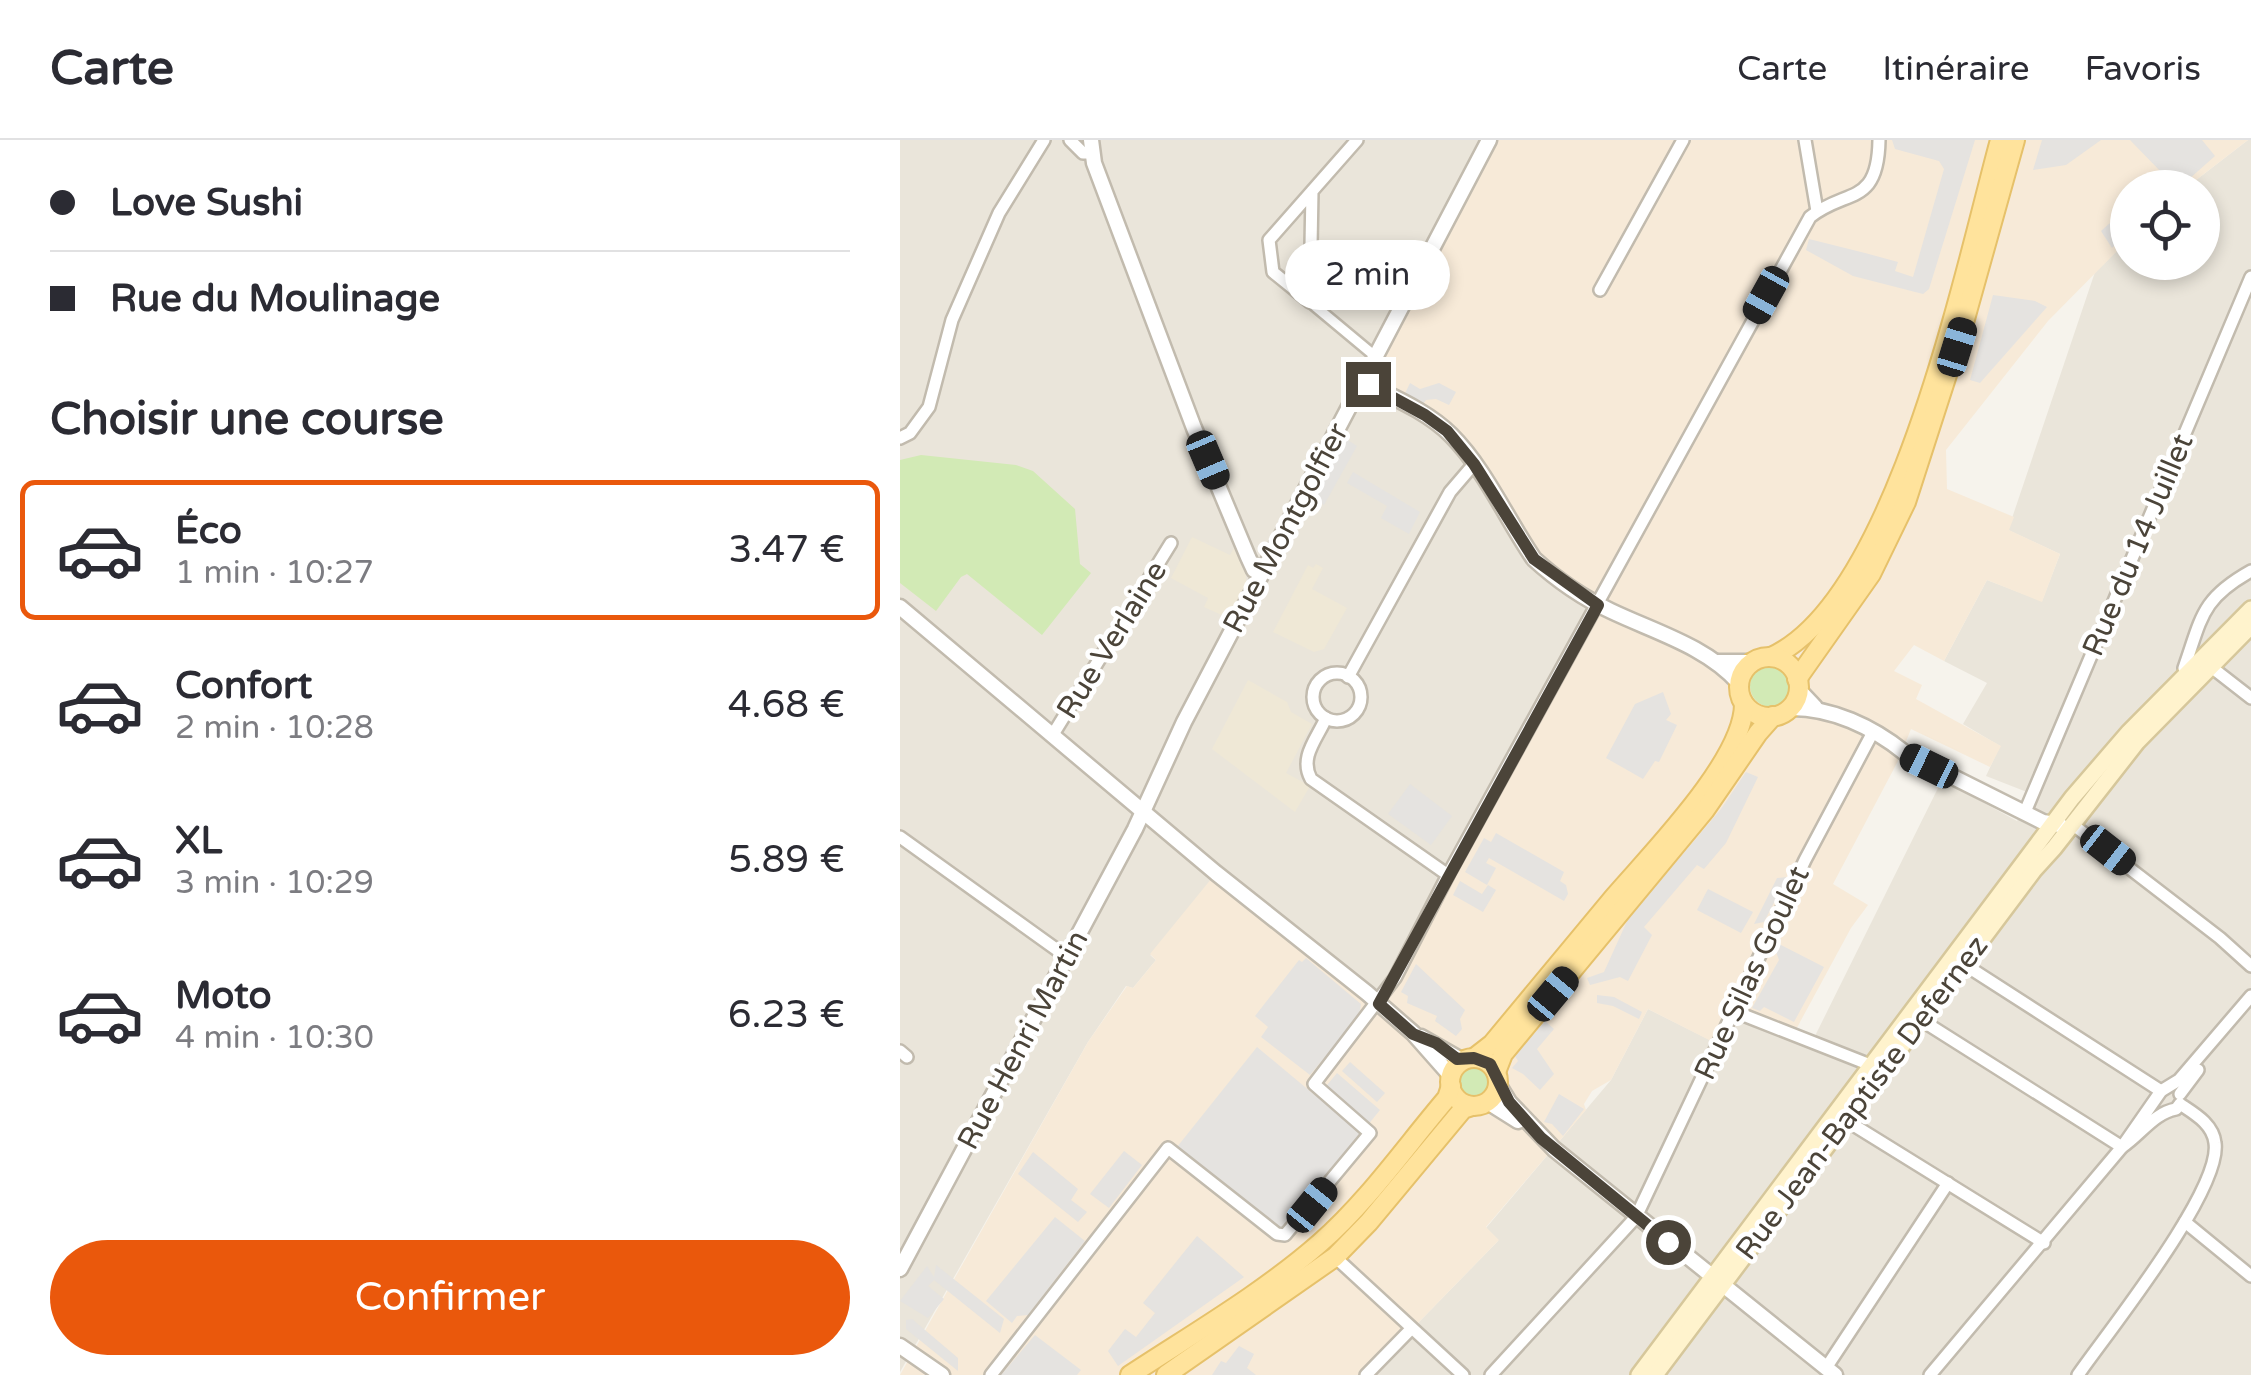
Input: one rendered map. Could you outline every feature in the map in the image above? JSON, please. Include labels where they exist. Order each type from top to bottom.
[{"type":"main road","points":[[1741,745],[1744,704],[1739,683],[1743,671],[1752,662],[1771,657],[1802,639],[1827,611],[1863,558],[1906,463],[2000,140]]},
{"type":"main road","points":[[1130,1375],[1324,1240],[1447,1098],[1460,1070],[1498,1049],[1718,768],[1781,712],[1870,574],[1906,502],[1965,320],[2015,140]]},
{"type":"main road","name":"Rue Jean-Baptiste Defernez","points":[[1655,1375],[1717,1282],[2053,825],[2100,765],[2251,609]]},
{"type":"main road","name":"Rue Jean-Baptiste Defernez","points":[[1639,1375],[1847,1120],[1877,1068],[1922,1017],[2137,742],[2251,626]]},
{"type":"main road","points":[[1771,657],[1790,665],[1798,684]]},
{"type":"main road","points":[[1744,704],[1754,712],[1781,712]]},
{"type":"main road","points":[[1166,1375],[1334,1257],[1364,1227],[1463,1108],[1494,1096],[1498,1049]]},
{"type":"main road","points":[[1460,1070],[1490,1064],[1497,1078]]},
{"type":"main road","points":[[1460,1070],[1458,1100],[1478,1105]]},
{"type":"street","points":[[900,438],[910,433],[929,408],[952,320],[979,256],[1014,184],[1044,140]]},
{"type":"street","points":[[1070,140],[1083,153],[1092,147],[1194,428],[1254,570],[1261,573]]},
{"type":"street","points":[[1357,140],[1269,240],[1273,272],[1376,357]]},
{"type":"street","name":"Rue Montgolfier","points":[[1144,811],[1184,722],[1489,140]]},
{"type":"street","points":[[1600,290],[1682,140]]},
{"type":"street","points":[[1805,140],[1818,211]]},
{"type":"street","points":[[991,1375],[1168,1148],[1277,1234],[1285,1235],[1370,1133],[1314,1084],[1396,978],[1448,875],[1810,217],[1846,201],[1865,187],[1876,166],[1879,140]]},
{"type":"street","points":[[1310,302],[1312,191]]},
{"type":"street","name":"Rue du 14 Juillet","points":[[2024,812],[2251,277]]},
{"type":"street","points":[[1363,382],[1436,423],[1453,437],[1534,559],[1598,605],[1718,662],[1739,683]]},
{"type":"street","points":[[1348,677],[1450,492],[1474,464]]},
{"type":"street","name":"Rue Verlaine","points":[[1052,736],[1171,543]]},
{"type":"street","points":[[2187,672],[2184,668],[2201,614],[2213,598],[2251,571]]},
{"type":"street","points":[[901,608],[1460,1070]]},
{"type":"street","points":[[1718,662],[1752,662]]},
{"type":"street","points":[[2210,666],[2251,698]]},
{"type":"street","points":[[1331,672],[1348,677],[1359,684],[1362,697],[1358,709],[1349,718],[1326,718],[1314,704],[1316,684],[1331,672]]},
{"type":"street","points":[[1798,684],[1816,707],[1874,732],[1905,754],[2053,825],[2072,824],[2251,966]]},
{"type":"street","points":[[1781,712],[1816,707]]},
{"type":"street","points":[[1326,718],[1306,757],[1304,766],[1311,779],[1448,875]]},
{"type":"street","name":"Rue Silas Goulet","points":[[1491,1375],[1636,1217],[1805,860],[1874,732]]},
{"type":"street","name":"Rue Henri Martin","points":[[900,1269],[1144,811]]},
{"type":"street","points":[[900,836],[1067,957]]},
{"type":"street","points":[[1962,963],[2208,1125],[2216,1144],[2206,1180],[2185,1222],[2078,1375]]},
{"type":"street","points":[[2169,1098],[2251,996]]},
{"type":"street","points":[[1930,1375],[2122,1147],[2251,1005]]},
{"type":"street","points":[[1733,1011],[1877,1068]]},
{"type":"street","points":[[1922,1017],[1928,1025],[2122,1147]]},
{"type":"street","points":[[1497,1078],[1509,1102],[1541,1138]]},
{"type":"street","points":[[1478,1105],[1502,1110],[1541,1138],[1831,1372],[1948,1183]]},
{"type":"street","points":[[1847,1120],[2044,1243]]},
{"type":"street","points":[[2185,1222],[2251,1276]]},
{"type":"street","points":[[1334,1257],[1463,1375]]},
{"type":"street","points":[[1366,1375],[1411,1329]]},
{"type":"street","points":[[900,1346],[942,1375]]},
{"type":"shaded area","points":[[900,140],[1493,140],[1425,415],[1598,605],[1379,1004],[1150,955],[1156,960],[1133,988],[1126,986],[1088,1042],[900,1372]]},
{"type":"shaded area","points":[[1493,140],[2248,140],[2209,170],[2110,170],[2110,258],[2048,321],[1946,450],[1947,489],[2014,517],[2009,530],[2060,554],[2042,602],[1987,580],[1944,661],[1914,645],[1894,671],[1922,685],[1916,699],[2001,746],[1990,767],[1911,729],[1833,884],[1868,905],[1851,928],[1793,1035],[1733,1012],[1717,1044],[1648,1009],[1611,1080],[1592,1091],[1584,1104],[1586,1110],[1486,1227],[1499,1240],[1374,1375],[900,1375],[1088,1042],[1127,986],[1133,988],[1156,960],[1150,954],[1216,873],[1378,1003],[1598,605],[1546,570],[1453,437],[1363,382]]},
{"type":"shaded area","points":[[1892,140],[1975,140],[1929,289],[1923,294],[1853,276],[1806,250],[1809,239],[1865,253],[1898,262],[1895,271],[1913,277],[1944,169],[1939,161],[1895,149]]},
{"type":"shaded area","points":[[2042,140],[2101,140],[2066,165],[2033,170]]},
{"type":"shaded area","points":[[2130,140],[2202,140],[2215,156],[2199,170],[2159,170]]},
{"type":"shaded area","points":[[2251,140],[2251,1375],[1374,1375],[1498,1241],[1486,1228],[1611,1080],[1648,1009],[1716,1043],[1733,1011],[1812,1042],[1942,780],[2017,821],[2032,794],[1986,776],[2000,746],[1963,724],[1987,683],[1944,661],[1987,580],[2042,601],[2060,554],[2008,530],[2095,272],[2110,257],[2110,280],[2220,280],[2220,170],[2209,170]]},
{"type":"shaded area","points":[[2110,223],[2110,245],[2101,231]]},
{"type":"shaded area","points":[[1993,295],[2035,301],[2047,307],[1980,383],[1970,380]]},
{"type":"shaded area","points":[[1410,383],[1420,389],[1439,383],[1456,392],[1449,405],[1436,399],[1426,400],[1418,411],[1401,402]]},
{"type":"shaded area","points":[[1346,439],[1357,446],[1324,505],[1314,499]]},
{"type":"shaded area","points":[[1353,472],[1420,512],[1409,534],[1381,518],[1387,506],[1347,483]]},
{"type":"shaded area","points":[[1192,537],[1230,555],[1234,548],[1246,574],[1246,585],[1228,618],[1204,607],[1208,598],[1171,578]]},
{"type":"shaded area","points":[[1316,564],[1323,568],[1312,589],[1347,608],[1324,649],[1314,652],[1273,632],[1308,565],[1313,568]]},
{"type":"shaded area","points":[[1248,680],[1287,702],[1291,712],[1312,724],[1286,773],[1310,786],[1295,812],[1212,749]]},
{"type":"shaded area","points":[[1663,692],[1671,714],[1666,720],[1677,725],[1659,762],[1655,761],[1643,779],[1606,758],[1635,704]]},
{"type":"shaded area","points":[[1746,772],[1758,777],[1726,843],[1704,869],[1697,865],[1644,927],[1652,935],[1628,981],[1620,977],[1590,985],[1587,978],[1604,972],[1628,919],[1721,809]]},
{"type":"shaded area","points":[[1410,784],[1452,816],[1431,845],[1388,814]]},
{"type":"shaded area","points":[[1496,833],[1564,872],[1560,881],[1566,885],[1568,894],[1564,901],[1489,858],[1486,863],[1496,868],[1487,885],[1465,872],[1484,838],[1491,842]]},
{"type":"shaded area","points":[[1787,877],[1764,922],[1754,924],[1777,878]]},
{"type":"shaded area","points":[[1460,881],[1482,894],[1488,885],[1496,890],[1483,912],[1453,895]]},
{"type":"shaded area","points":[[1708,889],[1753,912],[1741,933],[1697,910]]},
{"type":"shaded area","points":[[1779,944],[1824,967],[1794,1022],[1764,1007],[1760,1011],[1752,1008],[1779,960],[1775,949]]},
{"type":"shaded area","points":[[1306,958],[1361,1004],[1359,1016],[1310,1075],[1261,1037],[1268,1027],[1255,1016],[1299,960]]},
{"type":"shaded area","points":[[1416,964],[1465,1010],[1460,1019],[1462,1029],[1456,1036],[1435,1021],[1437,1016],[1407,1003],[1408,996],[1401,992]]},
{"type":"shaded area","points":[[1597,995],[1614,997],[1642,1012],[1639,1019],[1597,1003]]},
{"type":"shaded area","points":[[1545,1021],[1554,1029],[1537,1049],[1554,1074],[1540,1090],[1512,1068],[1518,1061],[1515,1056]]},
{"type":"shaded area","points":[[1257,1047],[1317,1097],[1337,1073],[1380,1110],[1283,1230],[1177,1147]]},
{"type":"shaded area","points":[[1350,1062],[1385,1093],[1377,1102],[1342,1071]]},
{"type":"shaded area","points":[[1559,1094],[1584,1109],[1563,1136],[1552,1124],[1544,1122]]},
{"type":"shaded area","points":[[1124,1151],[1142,1165],[1109,1208],[1090,1194]]},
{"type":"shaded area","points":[[1033,1152],[1078,1189],[1071,1200],[1087,1212],[1078,1222],[1018,1174]]},
{"type":"shaded area","points":[[1055,1217],[1085,1241],[1028,1315],[1017,1316],[1012,1323],[986,1301]]},
{"type":"shaded area","points":[[1197,1236],[1244,1277],[1118,1366],[1108,1351],[1125,1329],[1136,1337],[1155,1313],[1143,1303]]},
{"type":"shaded area","points":[[936,1265],[1004,1319],[1000,1333],[934,1280],[928,1286],[944,1299],[928,1318],[900,1301],[927,1266],[934,1277]]},
{"type":"shaded area","points":[[912,1319],[958,1358],[958,1371],[906,1329],[906,1320]]},
{"type":"shaded area","points":[[1035,1335],[1081,1370],[1077,1375],[1001,1375]]},
{"type":"shaded area","points":[[1239,1346],[1254,1354],[1247,1368],[1256,1375],[1212,1375],[1221,1361],[1226,1363]]},
{"type":"green space","points":[[921,455],[1016,465],[1033,471],[1075,509],[1080,564],[1091,573],[1042,635],[967,574],[936,611],[900,583],[900,460]]},
{"type":"green space","points":[[1771,665],[1786,671],[1792,686],[1786,701],[1771,707],[1756,701],[1750,686],[1756,671]]},
{"type":"green space","points":[[1474,1064],[1486,1069],[1491,1081],[1486,1093],[1474,1098],[1462,1093],[1457,1081],[1462,1069]]},
{"type":"route","points":[[1368,384],[1447,431],[1474,464],[1534,559],[1598,605],[1379,1004],[1413,1034],[1436,1043],[1457,1059],[1474,1058],[1490,1064],[1509,1102],[1541,1138],[1668,1242]]}]
